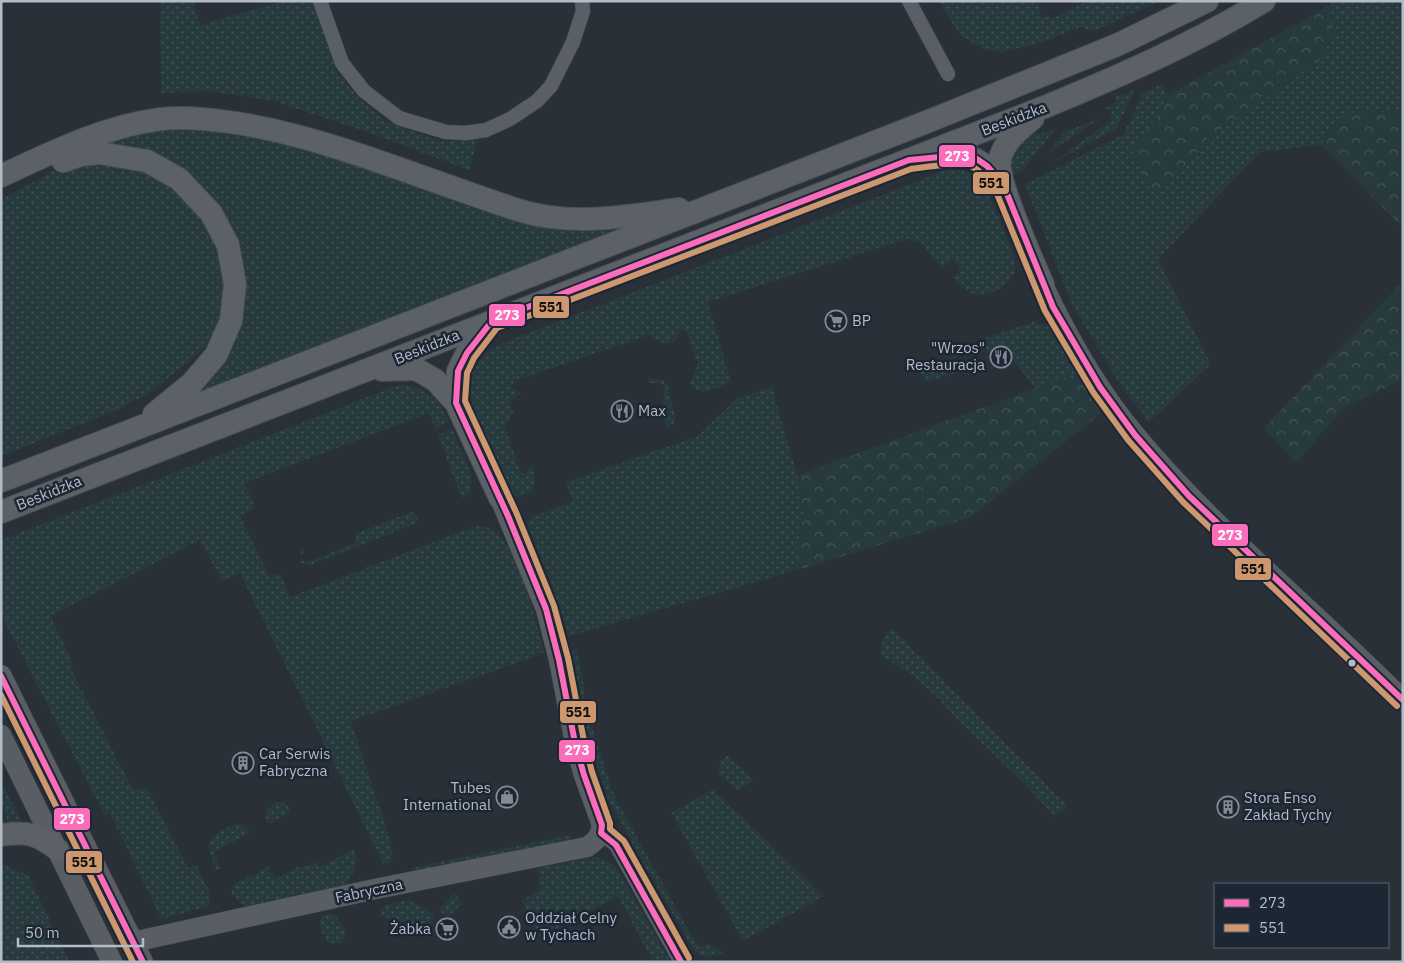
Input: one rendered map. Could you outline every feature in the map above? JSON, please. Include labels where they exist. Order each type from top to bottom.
[{"type":"main road","name":"Beskidzka","points":[[7,510],[1048,106],[1178,49],[1264,1]]},
{"type":"main road","name":"Beskidzka","points":[[1,481],[720,203],[1117,46],[1203,3]]},
{"type":"main road","points":[[1048,106],[1010,137],[1000,159],[1002,184],[1042,285],[1079,353],[1100,387],[1135,435],[1189,496],[1403,700]]},
{"type":"main road","points":[[1,176],[68,146],[128,124],[163,118],[200,118],[250,125],[299,136],[526,213],[566,219],[609,219],[720,203]]},
{"type":"main road","points":[[1,190],[51,166],[81,155],[100,153],[147,161],[179,179],[211,213],[228,245],[230,255],[235,284],[231,321],[216,355],[192,383],[138,427]]},
{"type":"main road","points":[[909,160],[950,156],[974,157],[987,166],[1002,184]]},
{"type":"main road","points":[[456,403],[458,371],[468,353],[492,322]]},
{"type":"main road","points":[[366,371],[416,369],[436,380],[456,403],[500,498],[546,609],[559,660],[575,743],[584,776],[602,825],[601,833]]},
{"type":"main road","points":[[1,675],[143,962]]},
{"type":"main road","points":[[1,736],[112,962]]},
{"type":"main road","name":"Fabryczna","points":[[133,942],[375,889],[587,847],[596,841],[601,833]]},
{"type":"main road","points":[[1,835],[29,834],[44,839],[58,850]]},
{"type":"street","points":[[320,1],[342,63],[364,92],[399,118],[439,130],[465,133],[486,130],[510,119],[537,101],[551,86],[573,42],[582,10],[582,1]]},
{"type":"street","points":[[909,1],[948,74]]},
{"type":"street","points":[[601,833],[616,845],[682,962]]},
{"type":"green space","points":[[160,1],[193,1],[200,25],[283,1],[312,1],[337,72],[360,100],[388,122],[443,142],[478,138],[469,170],[373,134],[274,101],[209,91],[161,93]]},
{"type":"green space","points":[[939,1],[1045,1],[1038,3],[1041,16],[1054,18],[1087,1],[1160,1],[1094,31],[1081,27],[1039,43],[1005,52],[991,51],[978,46],[961,35]]},
{"type":"green space","points":[[1334,1],[1403,1],[1403,109],[1390,112],[1343,113],[1321,145],[1260,152],[1158,259],[1211,364],[1149,422],[1118,381],[1071,303],[1025,184],[1124,134],[1142,94],[1163,83],[1168,95],[1154,121],[1131,149],[1168,186],[1207,139],[1321,59],[1334,31],[1329,6]]},
{"type":"green space","points":[[1329,6],[1334,31],[1321,59],[1207,139],[1168,186],[1154,192],[1131,149],[1154,121],[1168,95]]},
{"type":"green space","points":[[1135,89],[1116,129],[1051,164],[1111,120],[1112,115],[1110,111],[1105,108],[1117,102],[1115,97]]},
{"type":"green space","points":[[1403,109],[1403,228],[1321,145],[1343,113],[1390,112]]},
{"type":"green space","points":[[1100,118],[1047,154],[1064,132]]},
{"type":"green space","points":[[172,125],[259,134],[612,227],[616,232],[201,393],[200,391],[241,277],[178,168],[134,146],[93,144]]},
{"type":"green space","points":[[1056,128],[1024,170],[1011,177],[1009,160],[1024,138],[1037,130],[1038,134]]},
{"type":"green space","points":[[108,161],[142,165],[180,189],[205,218],[223,262],[224,291],[219,322],[208,345],[150,393],[112,412],[1,456],[1,200],[51,172]]},
{"type":"green space","points":[[949,169],[966,171],[972,174],[980,182],[989,198],[1004,229],[1014,261],[1014,273],[1006,284],[987,294],[971,293],[953,278],[961,269],[952,259],[943,268],[920,243],[907,239],[708,302],[731,382],[715,389],[698,391],[690,384],[698,365],[687,332],[681,329],[675,341],[665,344],[649,335],[514,381],[511,387],[521,393],[510,400],[511,408],[514,410],[505,427],[520,472],[526,474],[532,464],[534,486],[531,493],[519,497],[514,496],[474,409],[469,388],[473,369],[484,354],[503,343]]},
{"type":"green space","points":[[1403,281],[1403,375],[1397,382],[1343,409],[1296,463],[1264,428]]},
{"type":"green space","points":[[1033,322],[1052,327],[1078,373],[1036,390],[1013,360],[1013,355],[1009,348],[1001,345],[993,348],[990,354],[986,352],[983,339]]},
{"type":"green space","points":[[971,344],[976,351],[976,355],[971,356],[963,353],[958,355],[955,359],[957,363],[955,364],[958,372],[926,382],[919,371],[921,366],[942,363],[960,347]]},
{"type":"green space","points":[[1078,373],[1103,412],[971,517],[794,571],[803,513],[798,475]]},
{"type":"green space","points":[[649,378],[662,380],[667,384],[676,418],[674,423],[668,428],[663,419],[664,384],[648,383]]},
{"type":"green space","points":[[405,385],[422,390],[433,397],[449,422],[435,428],[429,413],[245,483],[255,508],[240,516],[269,576],[280,573],[290,597],[473,527],[488,528],[501,537],[512,554],[529,597],[544,652],[351,721],[391,842],[393,860],[389,864],[384,865],[240,573],[222,582],[200,540],[50,616],[71,658],[72,671],[133,790],[147,788],[188,868],[196,864],[209,891],[210,906],[161,919],[110,813],[105,816],[1,615],[1,540],[393,387]]},
{"type":"green space","points":[[772,387],[797,474],[803,513],[794,571],[569,636],[554,590],[527,523],[531,517],[573,502],[566,482],[696,437],[738,398]]},
{"type":"green space","points":[[452,429],[472,476],[470,493],[462,499],[438,435]]},
{"type":"green space","points":[[411,512],[418,519],[415,524],[310,565],[300,563],[302,550],[304,549],[301,559],[306,563],[355,543],[357,533]]},
{"type":"green space","points":[[892,628],[1067,806],[1055,817],[1025,784],[959,721],[931,691],[909,673],[882,656],[881,648],[883,641]]},
{"type":"green space","points":[[577,649],[590,722],[614,796],[698,947],[709,944],[723,953],[712,957],[705,957],[695,952],[608,799],[584,724],[572,650]]},
{"type":"green space","points":[[727,755],[754,780],[738,791],[717,773],[720,763]]},
{"type":"green space","points":[[3,785],[23,824],[10,825],[3,806]]},
{"type":"green space","points":[[713,789],[824,896],[743,941],[671,813]]},
{"type":"green space","points":[[277,802],[286,805],[291,812],[270,823],[264,819],[266,810]]},
{"type":"green space","points":[[236,824],[244,826],[249,833],[214,852],[221,868],[217,871],[212,861],[210,841],[219,832]]},
{"type":"green space","points":[[570,835],[571,841],[418,873],[411,868]]},
{"type":"green space","points":[[355,849],[356,866],[346,886],[253,909],[245,906],[231,894],[233,885],[268,867],[275,879],[298,867],[300,869],[316,862],[319,867]]},
{"type":"green space","points":[[595,857],[614,865],[671,962],[653,962],[618,896],[540,937],[522,900],[539,891],[539,868]]},
{"type":"green space","points":[[1,864],[28,875],[70,962],[1,962]]},
{"type":"green space","points":[[454,893],[462,903],[449,917],[439,911]]},
{"type":"green space","points":[[409,900],[435,915],[429,928],[379,916],[386,905]]},
{"type":"green space","points":[[326,913],[334,915],[344,928],[346,936],[340,944],[328,943],[324,936],[320,924]]},
{"type":"transit line","name":"273","points":[[681,962],[616,845],[601,833],[602,825],[575,743],[559,660],[546,609],[508,516],[456,403],[458,371],[467,353],[492,321],[909,160],[950,156],[974,157],[987,166],[1003,184],[1053,307],[1100,387],[1135,435],[1189,496],[1403,700]]},
{"type":"transit line","name":"551","points":[[689,958],[624,841],[610,829],[610,823],[592,772],[584,741],[568,658],[554,606],[516,512],[465,401],[467,373],[474,358],[497,328],[911,169],[943,165],[968,165],[985,177],[995,189],[1045,311],[1093,392],[1128,440],[1183,502],[1397,706]]},
{"type":"transit line","name":"273","points":[[1,676],[143,962]]},
{"type":"transit line","name":"551","points":[[1,695],[133,962]]},
{"type":"place","name":"BP","points":[[836,321]]},
{"type":"place","name":"\"Wrzos\" Restauracja","points":[[1001,357]]},
{"type":"place","name":"Max","points":[[622,411]]},
{"type":"place","name":"Car Serwis Fabryczna","points":[[243,763]]},
{"type":"place","name":"Tubes International","points":[[507,797]]},
{"type":"place","name":"Stora Enso Zakład Tychy","points":[[1228,807]]},
{"type":"place","name":"Oddział Celny w Tychach","points":[[509,927]]},
{"type":"place","name":"Żabka","points":[[447,929]]}]
